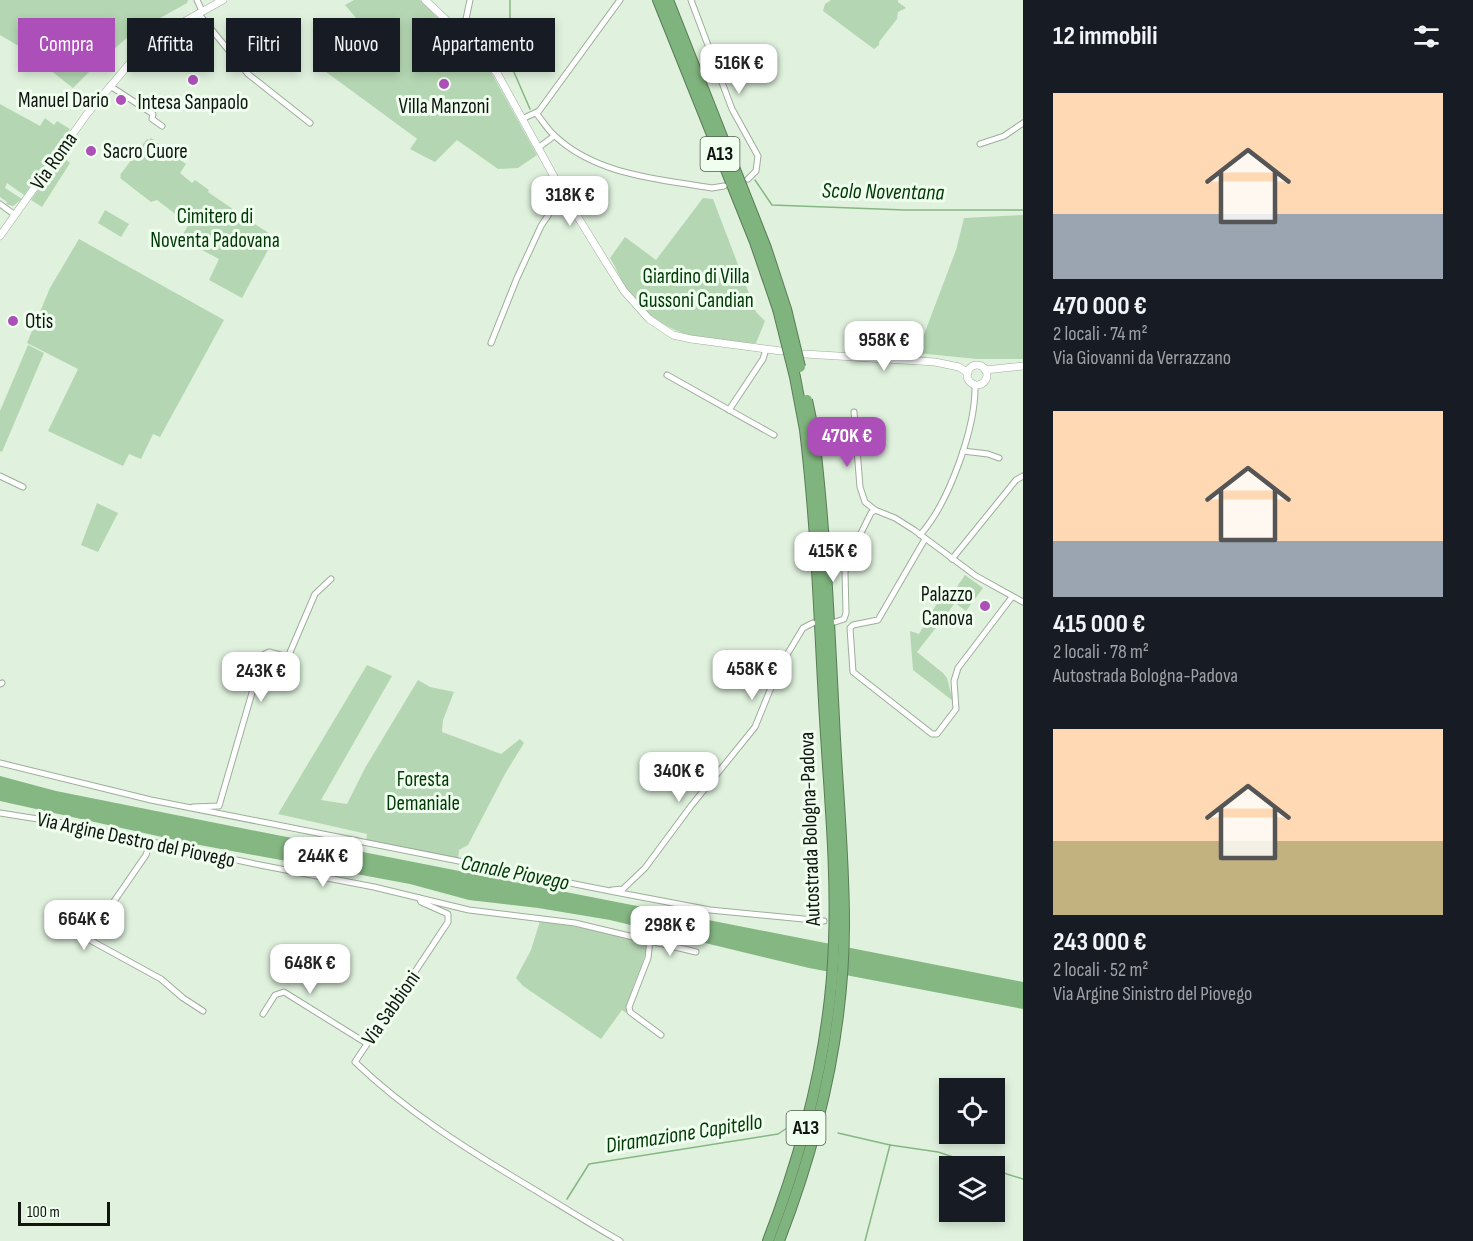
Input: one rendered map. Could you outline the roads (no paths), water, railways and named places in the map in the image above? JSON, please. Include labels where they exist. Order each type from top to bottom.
[{"type":"highway","name":"Autostrada Bologna-Padova","points":[[658,0],[782,309]]},
{"type":"highway","name":"Autostrada Bologna-Padova","points":[[668,0],[766,248],[809,429],[839,905],[833,966],[830,1062],[809,1156],[779,1241]]},
{"type":"highway","name":"Autostrada Bologna-Padova","points":[[768,1241],[802,1142],[833,1013]]},
{"type":"street","points":[[197,0],[200,12],[248,74],[310,123]]},
{"type":"street","name":"Via Roma","points":[[0,236],[87,114],[110,86],[159,36],[223,0]]},
{"type":"street","points":[[425,0],[444,18]]},
{"type":"street","points":[[466,18],[470,0]]},
{"type":"street","points":[[522,119],[536,113],[620,0]]},
{"type":"street","points":[[691,0],[732,109],[758,156],[758,166],[748,178]]},
{"type":"street","points":[[496,72],[563,193],[624,291],[655,323],[673,335],[780,351]]},
{"type":"street","points":[[110,86],[153,114],[152,119],[162,126]]},
{"type":"street","points":[[536,113],[554,136],[588,159],[614,170],[712,188],[724,186]]},
{"type":"street","points":[[980,144],[1004,136],[1023,123]]},
{"type":"street","points":[[538,148],[554,136]]},
{"type":"street","points":[[491,343],[541,226],[563,193]]},
{"type":"street","points":[[0,204],[15,215]]},
{"type":"street","points":[[729,410],[763,359],[766,349]]},
{"type":"street","points":[[804,354],[935,362],[959,368],[968,373],[970,382],[975,385]]},
{"type":"street","points":[[968,373],[974,366],[980,366],[985,370],[987,376],[984,382],[975,385]]},
{"type":"street","points":[[985,370],[1023,366]]},
{"type":"street","points":[[667,375],[774,435]]},
{"type":"street","points":[[975,385],[975,401],[963,451],[942,503],[878,620],[853,625],[850,628],[853,672],[932,734],[937,734],[957,705],[954,681],[958,669],[1012,597]]},
{"type":"street","points":[[854,412],[862,497],[874,510],[894,518],[992,586],[1023,602]]},
{"type":"street","points":[[963,451],[987,453],[999,458]]},
{"type":"street","points":[[0,476],[23,487]]},
{"type":"street","points":[[952,559],[1016,480],[1023,476]]},
{"type":"street","points":[[835,622],[844,618],[846,613],[845,572],[849,557],[874,510]]},
{"type":"street","points":[[188,807],[219,806],[263,655],[269,652],[288,657],[315,594],[331,579]]},
{"type":"street","points":[[608,890],[623,888],[645,868],[691,806],[755,727],[771,683],[796,637],[803,628],[813,623]]},
{"type":"street","points":[[0,763],[77,783],[188,807],[608,890],[710,909],[824,921]]},
{"type":"street","name":"Via Argine Destro del Piovego","points":[[0,813],[63,823],[150,843],[374,887],[469,910],[575,923],[696,952]]},
{"type":"street","points":[[150,843],[146,855],[88,939],[153,974],[203,1011]]},
{"type":"street","name":"Via Sabbioni","points":[[419,898],[421,902],[448,914],[447,922],[355,1062],[423,1120],[620,1241]]},
{"type":"street","points":[[651,940],[648,958],[629,1007],[630,1012],[661,1035]]},
{"type":"street","points":[[263,1014],[275,995],[284,992],[366,1043]]},
{"type":"waterway","name":"Scolo Noventana","points":[[510,0],[510,63],[530,109]]},
{"type":"waterway","name":"Scolo Noventana","points":[[755,180],[772,205],[905,210],[1023,210]]},
{"type":"waterway","name":"Diramazione Capitello","points":[[567,1199],[589,1164],[778,1134],[787,1128]]},
{"type":"waterway","name":"Diramazione Capitello","points":[[838,1133],[890,1145]]},
{"type":"waterway","name":"Diramazione Capitello","points":[[865,1241],[890,1145],[950,1156]]},
{"type":"waterway","points":[[1005,1173],[1023,1179]]},
{"type":"place","name":"Intesa Sanpaolo","points":[[193,80]]},
{"type":"place","name":"Villa Manzoni","points":[[444,84]]},
{"type":"place","name":"Manuel Dario","points":[[121,100]]},
{"type":"place","name":"Sacro Cuore","points":[[91,151]]},
{"type":"place","name":"Otis","points":[[13,321]]},
{"type":"place","name":"Palazzo Canova","points":[[985,606]]},
{"type":"park label","name":"Cimitero di Noventa Padovana","points":[[215,228]]},
{"type":"park label","name":"Giardino di Villa Gussoni Candian","points":[[696,288]]},
{"type":"park label","name":"Foresta Demaniale","points":[[423,791]]},
{"type":"water label","name":"Canale Piovego","points":[[515,873]]}]
